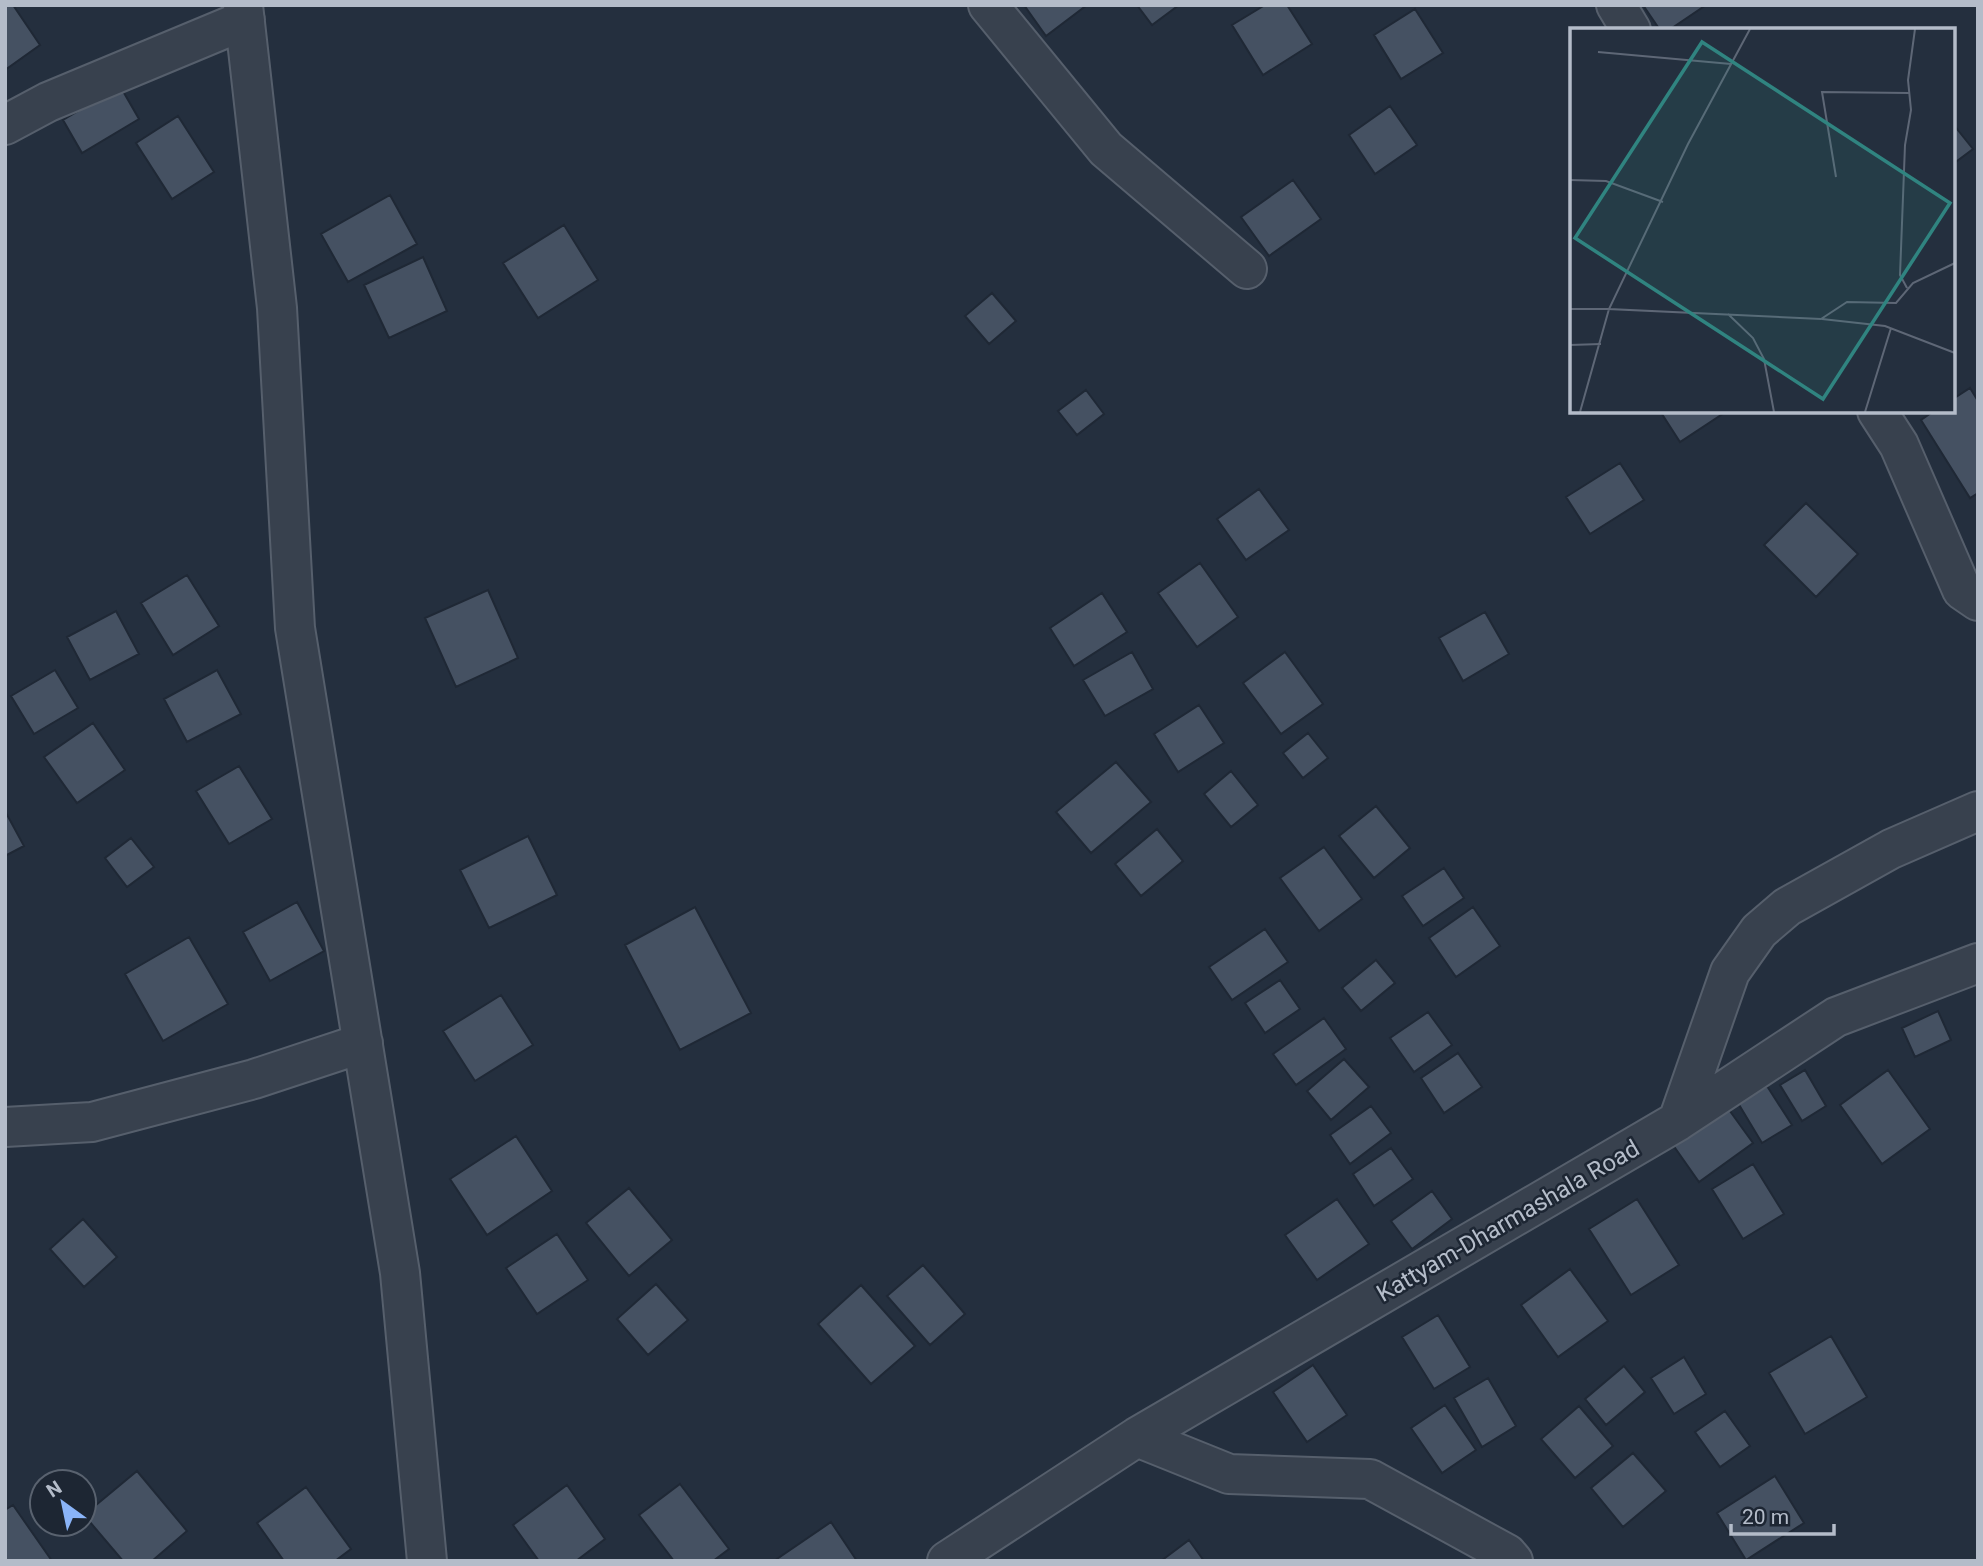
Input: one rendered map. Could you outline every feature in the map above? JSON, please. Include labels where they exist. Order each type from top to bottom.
[{"type":"street","points":[[988,5],[1106,149],[1247,269]]},
{"type":"street","points":[[1616,5],[1630,28]]},
{"type":"street","points":[[5,125],[48,102],[244,13],[277,308],[295,628],[400,1273],[427,1561]]},
{"type":"street","points":[[1878,413],[1899,445],[1962,590],[1978,601]]},
{"type":"street","points":[[1678,1121],[1730,972],[1759,931],[1787,907],[1891,849],[1978,811]]},
{"type":"street","name":"Kattyam-Dharmashala Road","points":[[947,1561],[1137,1437],[1678,1121],[1836,1017],[1978,963]]},
{"type":"street","points":[[5,1127],[92,1122],[254,1079],[362,1043]]},
{"type":"street","points":[[1137,1437],[1229,1474],[1370,1479],[1507,1554],[1513,1561]]},
{"type":"building","points":[[5,5],[13,5],[40,45],[5,70]]},
{"type":"building","points":[[1024,5],[1087,5],[1046,36]]},
{"type":"building","points":[[1137,5],[1179,5],[1152,25]]},
{"type":"building","points":[[1265,5],[1287,5],[1312,44],[1263,75],[1232,25]]},
{"type":"building","points":[[1643,5],[1706,5],[1672,28],[1659,28]]},
{"type":"building","points":[[1415,9],[1443,53],[1401,79],[1374,35]]},
{"type":"building","points":[[120,86],[139,119],[82,153],[63,120]]},
{"type":"building","points":[[1390,106],[1417,145],[1375,174],[1349,135]]},
{"type":"building","points":[[178,116],[214,172],[172,199],[136,143]]},
{"type":"building","points":[[1955,126],[1973,149],[1955,162]]},
{"type":"building","points":[[1293,180],[1321,219],[1269,256],[1241,217]]},
{"type":"building","points":[[390,195],[417,244],[348,282],[321,234]]},
{"type":"building","points":[[564,225],[598,280],[538,318],[503,263]]},
{"type":"building","points":[[423,257],[447,311],[389,338],[364,285]]},
{"type":"building","points":[[992,293],[1016,321],[989,344],[965,316]]},
{"type":"building","points":[[1970,388],[1978,401],[1978,493],[1970,498],[1921,420],[1931,413],[1955,413],[1955,398]]},
{"type":"building","points":[[1086,390],[1104,414],[1077,435],[1058,411]]},
{"type":"building","points":[[1661,413],[1724,413],[1680,442]]},
{"type":"building","points":[[1620,463],[1644,500],[1590,534],[1566,497]]},
{"type":"building","points":[[1259,489],[1289,530],[1246,560],[1217,519]]},
{"type":"building","points":[[1806,503],[1858,554],[1816,597],[1764,545]]},
{"type":"building","points":[[1200,563],[1238,617],[1197,647],[1158,593]]},
{"type":"building","points":[[187,575],[219,626],[173,655],[141,603]]},
{"type":"building","points":[[488,590],[518,658],[456,687],[425,618]]},
{"type":"building","points":[[1102,593],[1127,632],[1074,666],[1050,628]]},
{"type":"building","points":[[116,611],[139,654],[90,680],[67,637]]},
{"type":"building","points":[[1485,612],[1509,654],[1463,681],[1439,638]]},
{"type":"building","points":[[1132,652],[1153,689],[1105,716],[1083,680]]},
{"type":"building","points":[[1285,652],[1323,704],[1281,734],[1243,683]]},
{"type":"building","points":[[55,670],[78,708],[34,734],[11,696]]},
{"type":"building","points":[[217,670],[241,714],[187,742],[164,699]]},
{"type":"building","points":[[1199,705],[1224,743],[1178,772],[1154,734]]},
{"type":"building","points":[[93,723],[125,770],[77,803],[44,757]]},
{"type":"building","points":[[1308,733],[1328,758],[1303,778],[1283,753]]},
{"type":"building","points":[[1116,762],[1151,802],[1091,853],[1056,812]]},
{"type":"building","points":[[239,766],[272,819],[229,844],[196,791]]},
{"type":"building","points":[[1231,771],[1258,805],[1231,827],[1204,794]]},
{"type":"building","points":[[1376,806],[1410,848],[1374,878],[1339,836]]},
{"type":"building","points":[[5,811],[24,846],[5,856]]},
{"type":"building","points":[[1157,829],[1183,861],[1141,896],[1115,864]]},
{"type":"building","points":[[528,836],[557,895],[489,928],[460,870]]},
{"type":"building","points":[[131,838],[154,867],[127,887],[105,858]]},
{"type":"building","points":[[1324,847],[1362,899],[1319,931],[1280,878]]},
{"type":"building","points":[[1444,868],[1464,898],[1423,926],[1402,896]]},
{"type":"building","points":[[297,902],[324,951],[270,981],[243,932]]},
{"type":"building","points":[[695,907],[751,1013],[680,1050],[625,945]]},
{"type":"building","points":[[1473,907],[1500,946],[1456,977],[1429,938]]},
{"type":"building","points":[[1265,929],[1288,962],[1232,1000],[1209,967]]},
{"type":"building","points":[[189,937],[228,1004],[163,1041],[125,974]]},
{"type":"building","points":[[1376,960],[1395,983],[1361,1011],[1342,988]]},
{"type":"building","points":[[1280,980],[1300,1009],[1265,1033],[1245,1003]]},
{"type":"building","points":[[501,995],[533,1045],[475,1081],[443,1031]]},
{"type":"building","points":[[1938,1011],[1951,1040],[1915,1057],[1902,1028]]},
{"type":"building","points":[[1428,1012],[1452,1045],[1414,1072],[1390,1038]]},
{"type":"building","points":[[1324,1018],[1346,1049],[1296,1085],[1273,1054]]},
{"type":"building","points":[[1458,1053],[1482,1087],[1444,1113],[1421,1078]]},
{"type":"building","points":[[1344,1059],[1369,1087],[1331,1120],[1307,1091]]},
{"type":"building","points":[[1805,1070],[1826,1106],[1802,1121],[1780,1085]]},
{"type":"building","points":[[1888,1070],[1930,1129],[1882,1164],[1840,1105]]},
{"type":"building","points":[[1767,1086],[1792,1125],[1762,1143],[1738,1103]]},
{"type":"building","points":[[1371,1106],[1391,1133],[1350,1164],[1330,1135]]},
{"type":"building","points":[[1727,1107],[1753,1143],[1699,1182],[1673,1145]]},
{"type":"building","points":[[516,1136],[552,1191],[487,1235],[450,1179]]},
{"type":"building","points":[[1391,1148],[1413,1179],[1374,1206],[1353,1174]]},
{"type":"building","points":[[1753,1164],[1784,1214],[1743,1239],[1712,1189]]},
{"type":"building","points":[[629,1188],[672,1240],[629,1276],[586,1223]]},
{"type":"building","points":[[1432,1191],[1452,1219],[1412,1249],[1391,1221]]},
{"type":"building","points":[[1337,1199],[1369,1244],[1317,1280],[1285,1235]]},
{"type":"building","points":[[1637,1199],[1679,1265],[1631,1295],[1589,1229]]},
{"type":"building","points":[[83,1219],[117,1257],[84,1287],[50,1249]]},
{"type":"building","points":[[557,1234],[588,1280],[537,1314],[506,1268]]},
{"type":"building","points":[[923,1265],[965,1314],[930,1345],[887,1296]]},
{"type":"building","points":[[1570,1269],[1608,1321],[1558,1357],[1521,1305]]},
{"type":"building","points":[[656,1284],[688,1320],[648,1355],[617,1319]]},
{"type":"building","points":[[861,1285],[915,1346],[871,1384],[818,1324]]},
{"type":"building","points":[[1438,1315],[1470,1367],[1434,1389],[1402,1337]]},
{"type":"building","points":[[1831,1336],[1867,1397],[1805,1434],[1769,1373]]},
{"type":"building","points":[[1684,1357],[1706,1394],[1674,1414],[1651,1378]]},
{"type":"building","points":[[1313,1365],[1347,1415],[1307,1442],[1273,1392]]},
{"type":"building","points":[[1624,1366],[1645,1392],[1606,1425],[1585,1399]]},
{"type":"building","points":[[1488,1378],[1516,1426],[1482,1447],[1454,1398]]},
{"type":"building","points":[[1445,1405],[1476,1450],[1442,1473],[1411,1428]]},
{"type":"building","points":[[1579,1406],[1613,1446],[1575,1478],[1541,1439]]},
{"type":"building","points":[[1725,1411],[1750,1446],[1720,1467],[1695,1432]]},
{"type":"building","points":[[1633,1453],[1666,1491],[1623,1527],[1591,1488]]},
{"type":"building","points":[[137,1471],[187,1531],[152,1561],[123,1561],[98,1532],[98,1503]]},
{"type":"building","points":[[1775,1476],[1804,1523],[1746,1560],[1717,1513]]},
{"type":"building","points":[[680,1484],[729,1549],[713,1561],[674,1561],[639,1515]]},
{"type":"building","points":[[567,1485],[605,1539],[576,1561],[539,1561],[513,1525]]},
{"type":"building","points":[[306,1487],[351,1549],[335,1561],[284,1561],[257,1523]]},
{"type":"building","points":[[13,1505],[28,1527],[28,1538],[36,1538],[52,1561],[5,1561],[5,1510]]},
{"type":"building","points":[[831,1522],[857,1561],[774,1561]]},
{"type":"building","points":[[1189,1540],[1204,1561],[1161,1561]]}]
